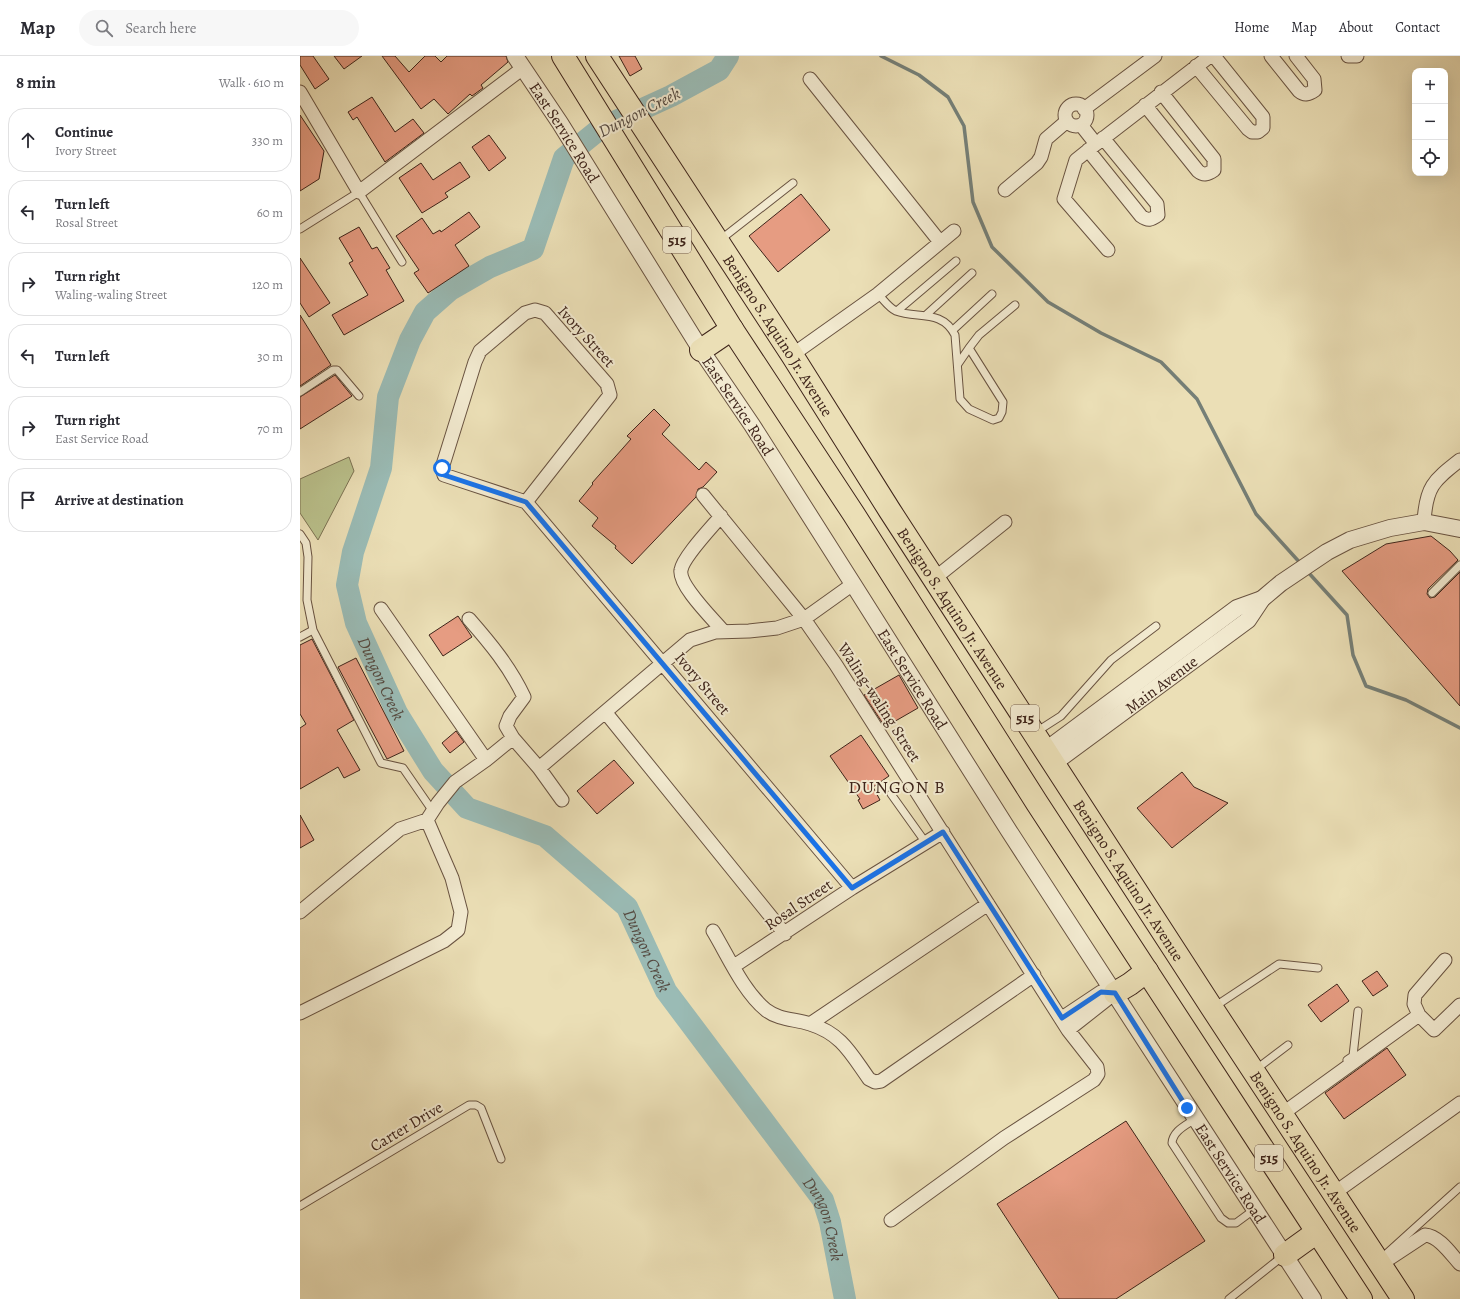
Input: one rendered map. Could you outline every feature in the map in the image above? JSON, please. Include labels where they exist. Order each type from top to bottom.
[{"type":"highway","name":"Benigno S. Aquino Jr. Avenue","points":[[563,56],[732,329],[861,526],[1037,803],[1361,1299]]},
{"type":"highway","name":"Benigno S. Aquino Jr. Avenue","points":[[597,56],[792,355],[890,511],[935,578],[1212,1008],[1403,1299]]},
{"type":"highway","points":[[701,350],[732,329]]},
{"type":"highway","points":[[861,526],[890,511]]},
{"type":"highway","points":[[1093,887],[1123,869]]},
{"type":"highway","points":[[1115,993],[1147,971]]},
{"type":"highway","points":[[1285,1255],[1318,1232]]},
{"type":"street","points":[[1084,109],[1155,56]]},
{"type":"street","points":[[1108,250],[1064,199],[1076,160],[1161,92],[1210,56]]},
{"type":"street","points":[[1196,66],[1248,129],[1252,132],[1258,132],[1263,128],[1263,117],[1214,56]]},
{"type":"street","points":[[1271,56],[1299,91],[1303,94],[1309,94],[1315,90],[1314,79],[1296,56]]},
{"type":"street","points":[[1348,56],[1357,56]]},
{"type":"street","points":[[300,92],[359,192],[519,62]]},
{"type":"street","name":"East Service Road","points":[[519,62],[560,123],[701,350],[752,425],[1008,831],[1313,1299]]},
{"type":"street","points":[[810,79],[940,242]]},
{"type":"street","points":[[1145,105],[1198,171],[1202,174],[1208,174],[1214,170],[1214,159],[1161,92]]},
{"type":"street","points":[[1073,104],[1078,104],[1084,109],[1086,117],[1080,125],[1075,126],[1067,121],[1065,112],[1073,104]]},
{"type":"street","points":[[1004,190],[1036,163],[1041,157],[1046,139],[1067,121]]},
{"type":"street","points":[[1080,125],[1095,144],[1141,216],[1145,220],[1151,220],[1158,215],[1157,204],[1095,144]]},
{"type":"street","points":[[792,355],[878,294],[954,231]]},
{"type":"street","name":"Ivory Street","points":[[526,502],[610,395],[607,384],[545,313],[535,310],[525,313],[480,351],[475,362],[442,468],[444,475],[526,502],[852,888]]},
{"type":"street","points":[[1424,522],[1425,502],[1429,489],[1460,460]]},
{"type":"street","name":"Waling-waling Street","points":[[703,495],[804,619],[836,665],[1065,1024],[1097,1067],[1098,1074],[1094,1080],[1004,1138],[891,1220]]},
{"type":"street","points":[[721,516],[686,559],[681,569],[680,577],[690,592],[723,631]]},
{"type":"street","points":[[935,578],[1005,522]]},
{"type":"street","name":"Main Avenue","points":[[1045,748],[1248,620],[1262,599],[1281,583],[1328,552],[1350,540],[1366,534],[1424,522],[1460,529]]},
{"type":"street","points":[[539,768],[664,664],[690,640],[715,632],[777,628],[804,619],[853,584]]},
{"type":"street","points":[[381,609],[486,760]]},
{"type":"street","points":[[469,619],[496,650],[516,679],[524,697],[510,716],[506,726],[513,738],[539,768],[562,800]]},
{"type":"street","points":[[606,713],[785,934]]},
{"type":"street","points":[[300,912],[400,829],[433,811],[455,782],[486,760],[513,738]]},
{"type":"street","points":[[300,1013],[444,941],[458,930],[461,912],[433,811]]},
{"type":"street","name":"Rosal Street","points":[[734,966],[785,934],[852,888],[943,832]]},
{"type":"street","points":[[810,1024],[988,904]]},
{"type":"street","points":[[713,931],[754,998],[768,1011],[788,1020],[810,1024],[831,1034],[846,1045],[869,1079],[874,1082],[880,1081],[1034,975]]},
{"type":"street","points":[[1445,960],[1415,995],[1414,1004],[1419,1015],[1434,1030],[1460,1005]]},
{"type":"street","points":[[1065,1024],[1115,993]]},
{"type":"street","points":[[1281,1111],[1419,1015]]},
{"type":"street","points":[[1333,1194],[1460,1103]]},
{"type":"street","points":[[1379,1262],[1425,1236],[1432,1236],[1460,1264]]},
{"type":"lane","points":[[718,242],[729,235],[793,183]]},
{"type":"lane","points":[[300,229],[359,192],[402,262]]},
{"type":"lane","points":[[897,311],[956,261]]},
{"type":"lane","points":[[926,315],[972,273]]},
{"type":"lane","points":[[878,294],[897,311],[937,318],[953,330],[955,335],[958,364],[960,399],[969,409],[993,420],[999,418],[1002,412],[1003,402],[969,348]]},
{"type":"lane","points":[[953,330],[992,294]]},
{"type":"lane","points":[[958,364],[979,335],[1014,305]]},
{"type":"lane","points":[[300,392],[333,370],[337,370],[358,396]]},
{"type":"lane","points":[[300,534],[306,542],[308,558],[307,600],[313,630],[381,763],[403,768],[433,811]]},
{"type":"lane","points":[[1432,594],[1460,565]]},
{"type":"lane","points":[[1045,748],[1061,716],[1111,660],[1156,626]]},
{"type":"lane","points":[[300,638],[313,630]]},
{"type":"lane","points":[[892,794],[926,843]]},
{"type":"lane","points":[[1212,1008],[1279,964],[1318,968]]},
{"type":"lane","points":[[1281,1111],[1353,1056],[1358,1011]]},
{"type":"lane","points":[[1253,1071],[1288,1046]]},
{"type":"lane","name":"Carter Drive","points":[[300,1206],[469,1105],[476,1105],[481,1108],[501,1159]]},
{"type":"lane","points":[[1195,1119],[1177,1131],[1173,1137],[1172,1143],[1221,1218],[1228,1223],[1236,1223],[1255,1209]]},
{"type":"lane","points":[[1379,1262],[1460,1187]]},
{"type":"lane","points":[[1229,1299],[1285,1255]]},
{"type":"green space","points":[[349,457],[354,471],[318,540],[300,513],[300,479]]},
{"type":"building","points":[[300,56],[313,56],[329,79],[315,89],[300,65]]},
{"type":"building","points":[[334,56],[362,56],[344,69]]},
{"type":"building","points":[[382,56],[395,56],[409,72],[425,56],[435,56],[441,62],[447,56],[506,56],[508,62],[481,85],[483,88],[472,96],[470,94],[448,114],[434,99],[421,109]]},
{"type":"building","points":[[619,56],[635,56],[642,69],[630,76]]},
{"type":"building","points":[[372,97],[395,132],[413,119],[424,133],[385,162],[357,117],[353,120],[348,112]]},
{"type":"building","points":[[300,115],[324,151],[319,179],[300,191]]},
{"type":"building","points":[[489,135],[506,158],[489,171],[472,147]]},
{"type":"building","points":[[460,162],[470,177],[445,193],[448,197],[422,213],[399,178],[421,163],[433,180]]},
{"type":"building","points":[[801,194],[830,230],[778,272],[749,236]]},
{"type":"building","points":[[469,212],[480,227],[455,245],[469,266],[428,293],[414,273],[419,270],[396,236],[422,218],[433,234],[440,230],[441,232]]},
{"type":"building","points":[[359,227],[372,249],[377,247],[390,268],[386,270],[404,301],[344,335],[332,315],[368,295],[349,263],[353,261],[339,238]]},
{"type":"building","points":[[300,258],[330,303],[309,317],[300,303]]},
{"type":"building","points":[[300,315],[331,365],[300,386]]},
{"type":"building","points":[[335,375],[352,396],[300,429],[300,397]]},
{"type":"building","points":[[654,409],[670,425],[662,434],[699,470],[706,462],[717,472],[703,487],[698,489],[696,497],[632,564],[615,548],[616,546],[592,526],[598,518],[579,501],[593,484],[592,483],[631,439],[627,436]]},
{"type":"building","points":[[1431,536],[1450,551],[1458,560],[1428,589],[1427,594],[1430,598],[1435,597],[1460,572],[1460,706],[1342,571],[1386,544]]},
{"type":"building","points":[[458,616],[472,637],[443,656],[429,635]]},
{"type":"building","points":[[312,639],[354,720],[337,730],[360,770],[344,778],[338,767],[300,789],[300,728],[306,724],[300,714],[300,645]]},
{"type":"building","points":[[356,658],[404,751],[387,759],[338,667]]},
{"type":"building","points":[[899,675],[918,708],[885,727],[864,695]]},
{"type":"building","points":[[456,731],[464,742],[450,753],[442,743]]},
{"type":"building","points":[[861,735],[889,776],[873,787],[880,800],[863,809],[858,800],[860,799],[830,756]]},
{"type":"building","points":[[614,760],[634,783],[597,814],[577,791]]},
{"type":"building","points":[[1182,772],[1194,787],[1228,803],[1172,848],[1137,808]]},
{"type":"building","points":[[300,815],[314,840],[300,848]]},
{"type":"building","points":[[1377,971],[1388,986],[1373,996],[1362,981]]},
{"type":"building","points":[[1337,984],[1349,1001],[1321,1022],[1308,1005]]},
{"type":"building","points":[[1387,1048],[1406,1075],[1344,1119],[1325,1093]]},
{"type":"building","points":[[1126,1121],[1205,1241],[1116,1299],[1059,1299],[997,1204]]},
{"type":"waterway","name":"Dungon Creek","points":[[728,56],[719,70],[671,96],[601,128],[564,158],[533,249],[490,267],[450,290],[425,312],[410,340],[388,397],[381,468],[353,552],[347,585],[356,623],[397,713],[433,771],[467,808],[545,836],[627,907],[666,991],[823,1200],[830,1222],[845,1299]]},
{"type":"waterway","points":[[881,56],[919,75],[948,97],[964,126],[973,202],[992,247],[1048,302],[1101,333],[1161,362],[1197,399],[1256,514],[1302,565]]},
{"type":"waterway","points":[[1307,571],[1347,615],[1353,655],[1366,686],[1406,700],[1460,728]]},
{"type":"district","name":"DUNGON B","points":[[897,787]]},
{"type":"route","points":[[442,468],[444,475],[526,502],[852,888],[943,832],[1062,1018],[1101,992],[1115,993],[1187,1108]]}]
